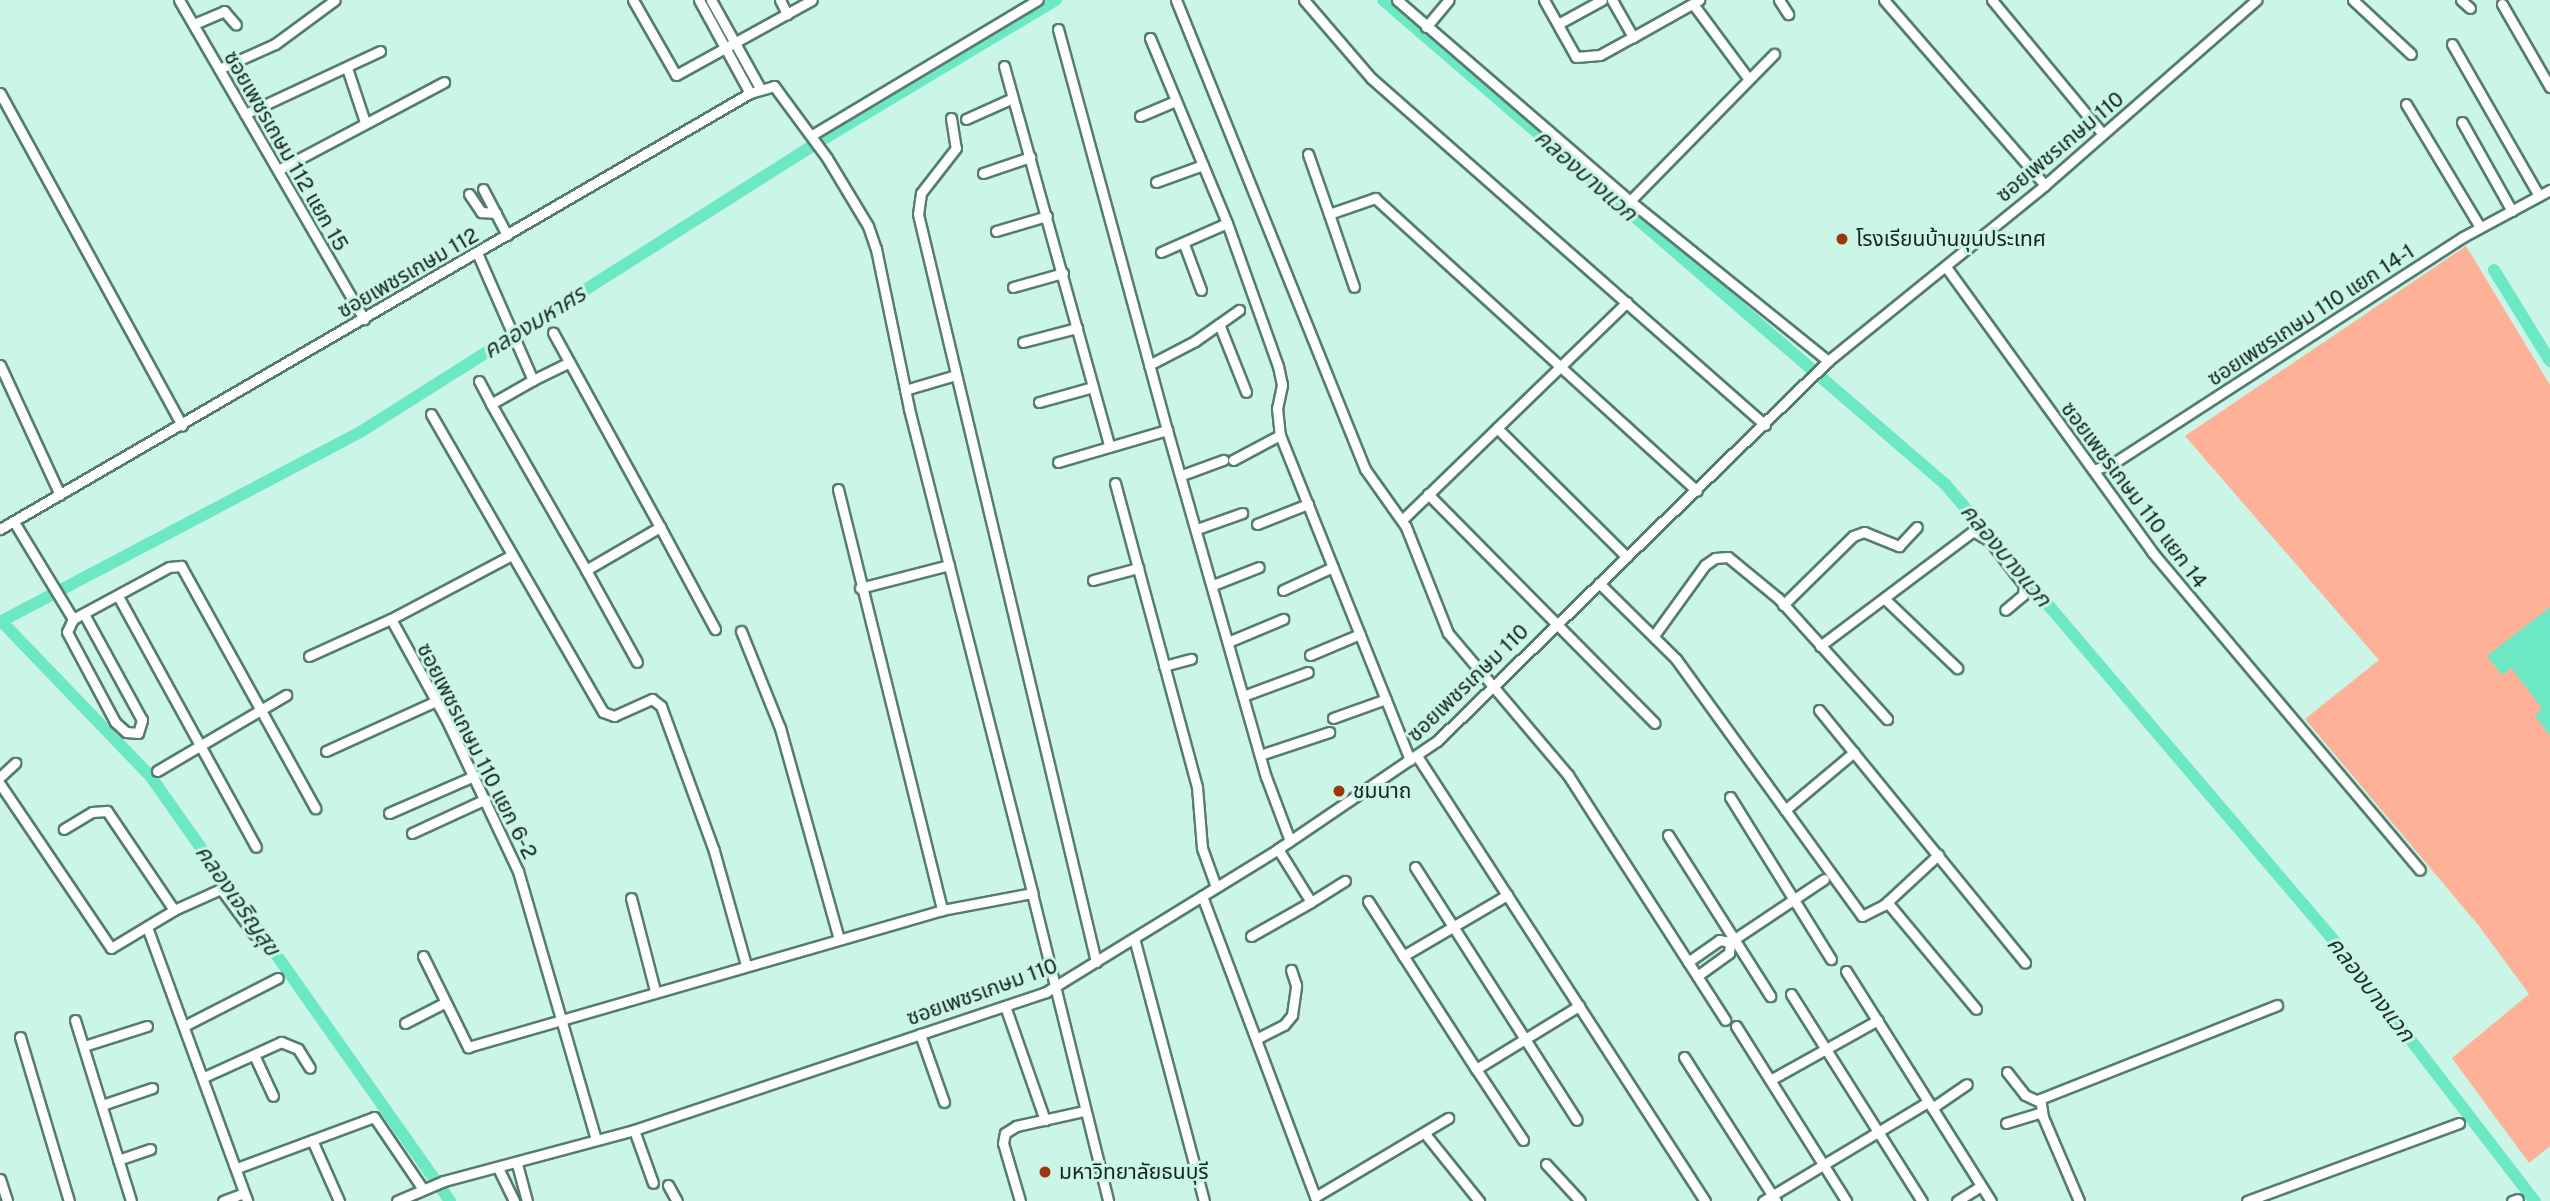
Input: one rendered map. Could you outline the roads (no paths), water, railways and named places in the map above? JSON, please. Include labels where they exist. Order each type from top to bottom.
[{"type":"street","name":"ซอยเพชรเกษม 112 แยก 15","points":[[179,0],[364,319]]},
{"type":"street","points":[[219,69],[275,44],[335,0]]},
{"type":"street","points":[[633,0],[676,75],[812,0]]},
{"type":"street","points":[[699,0],[750,93]]},
{"type":"street","points":[[711,0],[760,88],[774,86],[827,158],[872,236],[905,390],[1108,1201]]},
{"type":"street","points":[[780,0],[787,14]]},
{"type":"street","points":[[814,139],[1038,0]]},
{"type":"street","points":[[1176,0],[1365,469],[1402,520],[1448,633],[1492,689],[1568,775],[1725,1020]]},
{"type":"street","points":[[1304,0],[1371,78],[1765,425]]},
{"type":"street","points":[[1397,0],[1630,201],[1825,364]]},
{"type":"street","points":[[1426,27],[1449,0]]},
{"type":"street","points":[[1544,0],[1571,51],[1583,60],[1633,37],[1696,2],[1748,78]]},
{"type":"street","points":[[1612,0],[1633,37]]},
{"type":"street","points":[[1779,0],[1788,14]]},
{"type":"street","points":[[1884,0],[2045,185]]},
{"type":"street","points":[[1992,0],[2102,133]]},
{"type":"street","name":"ซอยเพชรเกษม 110","points":[[397,1201],[444,1181],[517,1164],[634,1130],[1055,988],[1278,849],[1414,758],[1492,689],[1554,625],[1697,491],[1825,364],[2045,185],[2256,0]]},
{"type":"street","points":[[2353,0],[2412,54]]},
{"type":"street","points":[[2461,0],[2470,8]]},
{"type":"street","points":[[1558,24],[1597,1]]},
{"type":"street","points":[[2502,4],[2550,87]]},
{"type":"street","points":[[194,24],[224,12],[236,25]]},
{"type":"street","points":[[1058,29],[1242,696],[1290,841]]},
{"type":"street","points":[[1150,37],[1227,223],[1278,366],[1282,385],[1278,408],[1280,435],[1386,699],[1414,758],[1507,895],[1705,1201]]},
{"type":"street","points":[[2452,44],[2539,197]]},
{"type":"street","points":[[245,114],[380,51]]},
{"type":"street","points":[[1630,201],[1774,54]]},
{"type":"street","points":[[1004,66],[1110,447]]},
{"type":"street","points":[[347,68],[365,122]]},
{"type":"street","points":[[278,170],[444,82]]},
{"type":"street","name":"ซอยเพชรเกษม 112","points":[[0,529],[478,255],[760,88]]},
{"type":"street","points":[[0,93],[182,425]]},
{"type":"street","points":[[965,119],[1013,99]]},
{"type":"street","points":[[1140,116],[1176,101]]},
{"type":"street","points":[[2406,104],[2480,227]]},
{"type":"street","points":[[951,118],[956,148],[918,201],[956,375],[1096,962]]},
{"type":"street","points":[[2462,122],[2512,211]]},
{"type":"street","points":[[1308,154],[1354,287]]},
{"type":"street","points":[[983,173],[1030,157]]},
{"type":"street","points":[[1156,181],[1203,165]]},
{"type":"street","points":[[484,188],[508,235]]},
{"type":"street","name":"ซอยเพชรเกษม 110 แยก 14-1","points":[[2093,470],[2112,464],[2480,227],[2550,190]]},
{"type":"street","points":[[469,194],[481,212],[496,213]]},
{"type":"street","points":[[1329,214],[1375,198],[1697,491]]},
{"type":"street","points":[[996,231],[1047,216]]},
{"type":"street","points":[[1161,252],[1227,223]]},
{"type":"street","points":[[1184,244],[1200,290]]},
{"type":"street","points":[[478,255],[533,380]]},
{"type":"street","name":"ซอยเพชรเกษม 110 แยก 14","points":[[1945,267],[2153,553],[2420,870]]},
{"type":"street","points":[[1013,287],[1063,273]]},
{"type":"street","points":[[1402,520],[1627,302]]},
{"type":"street","points":[[1149,365],[1239,310]]},
{"type":"street","points":[[1219,324],[1246,392]]},
{"type":"street","points":[[1023,342],[1077,328]]},
{"type":"street","points":[[553,332],[715,629]]},
{"type":"street","points":[[491,404],[568,363]]},
{"type":"street","points":[[0,365],[61,495]]},
{"type":"street","points":[[905,390],[956,375]]},
{"type":"street","points":[[479,382],[637,662]]},
{"type":"street","points":[[1040,402],[1093,387]]},
{"type":"street","points":[[431,414],[603,712],[614,716],[652,699],[661,706],[714,851],[746,965]]},
{"type":"street","points":[[1497,428],[1628,557]]},
{"type":"street","points":[[1058,462],[1167,430]]},
{"type":"street","points":[[1182,475],[1228,460],[1280,435]]},
{"type":"street","points":[[1115,483],[1197,787],[1202,848],[1216,887]]},
{"type":"street","points":[[838,489],[860,588],[942,911]]},
{"type":"street","points":[[1428,494],[1554,625],[1655,723]]},
{"type":"street","points":[[1257,524],[1308,504]]},
{"type":"street","points":[[1197,530],[1242,513]]},
{"type":"street","points":[[14,522],[71,615],[67,632],[115,722],[127,732],[138,733],[142,720],[84,614]]},
{"type":"street","points":[[586,570],[660,527]]},
{"type":"street","points":[[1783,605],[1853,536],[1873,534],[1899,546],[1917,527]]},
{"type":"street","points":[[1820,646],[1973,531],[1990,541],[2024,585],[2023,595],[2005,610]]},
{"type":"street","points":[[309,656],[391,619],[512,555]]},
{"type":"street","points":[[1655,634],[1705,565],[1719,556],[1734,560],[1783,605],[1886,719]]},
{"type":"street","points":[[860,588],[949,565]]},
{"type":"street","points":[[71,615],[84,614],[169,567],[181,566],[315,808]]},
{"type":"street","points":[[1213,585],[1259,567]]},
{"type":"street","points":[[1093,580],[1138,568]]},
{"type":"street","points":[[1283,590],[1334,568]]},
{"type":"street","points":[[1599,583],[1655,634],[1862,916],[1870,915],[1887,902],[1938,855]]},
{"type":"street","points":[[118,596],[256,847]]},
{"type":"street","points":[[1885,599],[1957,668]]},
{"type":"street","name":"ซอยเพชรเกษม 110 แยก 6-2","points":[[391,619],[486,799],[534,915],[596,1140]]},
{"type":"street","points":[[1228,642],[1283,619]]},
{"type":"street","points":[[741,631],[779,728],[839,939]]},
{"type":"street","points":[[1310,655],[1360,634]]},
{"type":"street","points":[[1164,666],[1191,659]]},
{"type":"street","points":[[1242,696],[1308,672]]},
{"type":"street","points":[[157,771],[286,695]]},
{"type":"street","points":[[1333,718],[1386,699]]},
{"type":"street","points":[[326,751],[436,701]]},
{"type":"street","points":[[1819,709],[2025,964]]},
{"type":"street","points":[[1260,755],[1329,732]]},
{"type":"street","points":[[1785,810],[1854,752]]},
{"type":"street","points":[[0,777],[16,763]]},
{"type":"street","points":[[389,813],[474,776]]},
{"type":"street","points":[[0,784],[111,948],[174,909],[213,889],[221,889],[254,934]]},
{"type":"street","points":[[1730,797],[1831,959]]},
{"type":"street","points":[[412,833],[486,799]]},
{"type":"street","points":[[64,829],[92,812],[107,811],[174,909]]},
{"type":"street","points":[[1668,835],[1732,940],[1770,996]]},
{"type":"street","points":[[1278,849],[1311,902]]},
{"type":"street","points":[[1415,867],[1577,1120]]},
{"type":"street","points":[[1688,962],[1719,940],[1732,940],[1824,879]]},
{"type":"street","points":[[1251,936],[1345,881]]},
{"type":"street","points":[[423,956],[468,1047],[839,939],[942,911],[1032,893]]},
{"type":"street","points":[[1403,956],[1507,895]]},
{"type":"street","points":[[1202,896],[1315,1197],[1426,1135],[1448,1118]]},
{"type":"street","points":[[631,898],[655,991]]},
{"type":"street","points":[[1368,901],[1522,1139]]},
{"type":"street","points":[[1887,902],[1976,1009]]},
{"type":"street","points":[[147,927],[186,1025],[245,1197],[223,1201]]},
{"type":"street","points":[[1135,938],[1204,1201]]},
{"type":"street","points":[[1697,976],[1728,953],[1732,940]]},
{"type":"street","points":[[1256,1039],[1284,1025],[1292,1015],[1296,985],[1291,970]]},
{"type":"street","points":[[1846,971],[1991,1201]]},
{"type":"street","points":[[186,1025],[278,978]]},
{"type":"street","points":[[1791,994],[1880,1130],[1922,1201]]},
{"type":"street","points":[[405,1023],[444,1003]]},
{"type":"street","points":[[2006,1123],[2277,1005]]},
{"type":"street","points":[[1004,1006],[1045,1120]]},
{"type":"street","points":[[1476,1069],[1578,1006]]},
{"type":"street","points":[[75,1020],[131,1201]]},
{"type":"street","points":[[1772,1079],[1878,1020]]},
{"type":"street","points":[[83,1046],[147,1026]]},
{"type":"street","points":[[1736,1026],[1772,1079],[1846,1201]]},
{"type":"street","points":[[920,1034],[944,1102]]},
{"type":"street","points":[[20,1037],[69,1201]]},
{"type":"street","points":[[204,1077],[281,1042],[290,1043],[310,1068]]},
{"type":"street","points":[[254,1055],[273,1096]]},
{"type":"street","points":[[1684,1057],[1774,1198]]},
{"type":"street","points":[[2007,1072],[2025,1095],[2040,1107],[2079,1201]]},
{"type":"street","points":[[1763,1201],[1774,1198],[1880,1130],[1967,1084]]},
{"type":"street","points":[[102,1105],[152,1088]]},
{"type":"street","points":[[1020,1201],[1003,1143],[1005,1133],[1084,1111]]},
{"type":"street","points":[[237,1168],[374,1117],[426,1188]]},
{"type":"street","points":[[2247,1201],[2459,1123]]},
{"type":"street","points":[[634,1130],[653,1183]]},
{"type":"street","points":[[1426,1135],[1479,1201]]},
{"type":"street","points":[[312,1140],[339,1201]]},
{"type":"street","points":[[118,1160],[150,1149]]},
{"type":"street","points":[[517,1164],[527,1201]]},
{"type":"street","points":[[1546,1164],[1580,1201]]},
{"type":"street","points":[[498,1168],[514,1201]]},
{"type":"street","points":[[0,1179],[7,1201]]},
{"type":"street","points":[[668,1185],[677,1201]]},
{"type":"street","points":[[1957,1201],[1981,1186]]},
{"type":"waterway","name":"คลองมหาศร","points":[[0,622],[362,431],[820,141],[1056,0]]},
{"type":"waterway","name":"คลองบางแวก","points":[[1383,0],[1945,484],[2336,943],[2535,1201]]},
{"type":"waterway","points":[[2494,270],[2550,361]]},
{"type":"waterway","name":"คลองเจริญสุข","points":[[1,621],[151,777],[450,1201]]},
{"type":"place","name":"โรงเรียนบ้านขุนประเทศ","points":[[1842,239]]},
{"type":"place","name":"ชมนาถ","points":[[1339,791]]},
{"type":"place","name":"มหาวิทยาลัยธนบุรี","points":[[1045,1172]]}]
